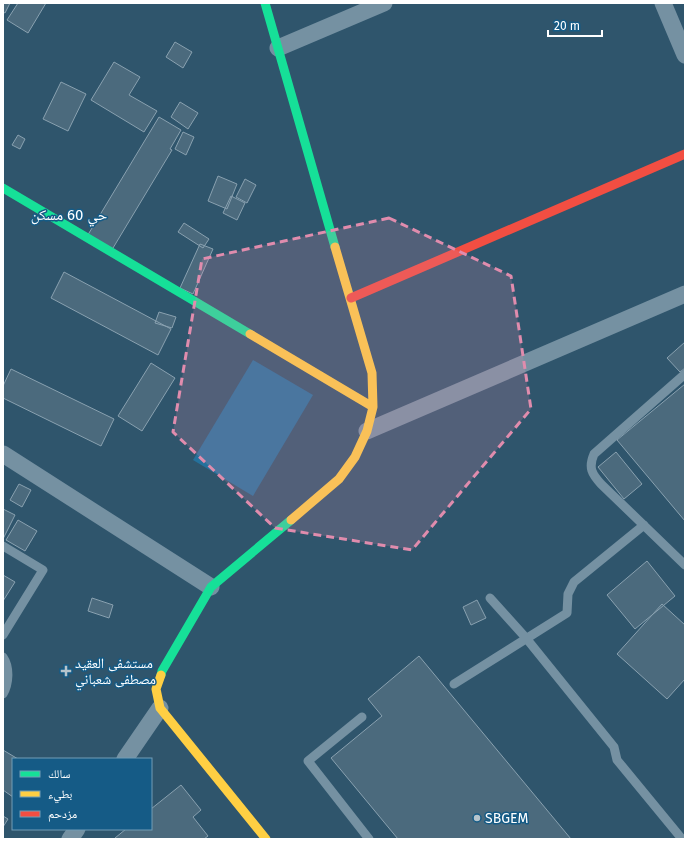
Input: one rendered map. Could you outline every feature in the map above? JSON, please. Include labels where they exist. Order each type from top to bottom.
[{"type":"street","points":[[265,3],[372,373],[373,407],[367,431],[355,457],[338,479],[211,587],[162,671],[156,689],[160,708],[266,839]]},
{"type":"street","points":[[278,48],[384,3]]},
{"type":"street","points":[[663,3],[685,55]]},
{"type":"street","points":[[351,298],[685,154]]},
{"type":"street","points":[[3,188],[373,407]]},
{"type":"street","points":[[367,431],[685,294]]},
{"type":"street","points":[[3,454],[211,587]]},
{"type":"street","points":[[126,758],[160,708]]},
{"type":"street","points":[[70,839],[76,830]]},
{"type":"lane","points":[[685,374],[594,454],[591,462],[591,469],[594,476],[601,484],[685,565]]},
{"type":"lane","points":[[454,684],[566,613],[568,594],[574,582],[644,524]]},
{"type":"lane","points":[[3,546],[43,570],[3,636]]},
{"type":"lane","points":[[490,598],[526,638],[614,747],[617,760],[682,839]]},
{"type":"lane","points":[[3,657],[6,661],[8,676],[3,694]]},
{"type":"lane","points":[[362,717],[308,762],[369,839]]},
{"type":"highlighted area","points":[[389,218],[511,276],[531,409],[412,550],[275,528],[173,432],[202,259]]},
{"type":"shaded area","points":[[253,360],[313,395],[253,496],[193,460]]},
{"type":"building","points":[[3,3],[10,3],[5,13],[3,12]]},
{"type":"building","points":[[18,3],[46,3],[28,33],[7,20]]},
{"type":"building","points":[[175,42],[192,52],[183,68],[166,57]]},
{"type":"building","points":[[114,62],[140,77],[129,95],[157,111],[144,132],[91,100]]},
{"type":"building","points":[[61,82],[86,94],[68,131],[43,119]]},
{"type":"building","points":[[180,102],[198,113],[188,129],[171,117]]},
{"type":"building","points":[[159,117],[181,130],[170,149],[172,150],[110,253],[86,238]]},
{"type":"building","points":[[183,132],[194,137],[186,155],[175,149]]},
{"type":"building","points":[[18,135],[25,139],[20,149],[12,145]]},
{"type":"building","points":[[218,176],[237,184],[227,209],[208,201]]},
{"type":"building","points":[[245,179],[256,185],[247,203],[236,197]]},
{"type":"building","points":[[231,196],[245,203],[237,220],[223,213]]},
{"type":"building","points":[[184,223],[209,239],[203,248],[178,232]]},
{"type":"building","points":[[200,244],[213,249],[193,294],[180,288]]},
{"type":"building","points":[[64,272],[171,329],[158,355],[51,298]]},
{"type":"building","points":[[159,312],[176,317],[172,328],[155,323]]},
{"type":"building","points":[[685,342],[685,368],[680,372],[667,358]]},
{"type":"building","points":[[151,363],[175,378],[142,431],[118,416]]},
{"type":"building","points":[[11,369],[114,419],[101,446],[3,398],[3,386]]},
{"type":"building","points":[[685,384],[685,521],[617,440]]},
{"type":"building","points":[[616,452],[642,484],[624,499],[598,467]]},
{"type":"building","points":[[19,484],[31,490],[22,507],[10,500]]},
{"type":"building","points":[[3,509],[15,515],[3,539]]},
{"type":"building","points":[[18,520],[37,531],[25,551],[6,540]]},
{"type":"building","points":[[647,561],[675,596],[635,629],[607,595]]},
{"type":"building","points":[[3,575],[15,582],[3,601]]},
{"type":"building","points":[[92,598],[113,605],[109,618],[88,611]]},
{"type":"building","points":[[477,600],[486,618],[471,625],[463,607]]},
{"type":"building","points":[[662,604],[685,625],[685,679],[667,699],[617,654]]},
{"type":"building","points":[[419,656],[571,839],[398,839],[331,758],[382,716],[368,699]]},
{"type":"building","points":[[3,750],[16,758],[12,758],[12,796],[3,790]]},
{"type":"building","points":[[181,785],[201,810],[193,817],[208,836],[204,839],[115,838],[125,830],[152,830],[152,808]]},
{"type":"building","points":[[3,816],[8,819],[3,827]]},
{"type":"traffic: fast","points":[[265,3],[335,247]]},
{"type":"traffic: fast","points":[[3,188],[250,334]]},
{"type":"traffic: fast","points":[[161,675],[211,587],[291,520]]},
{"type":"traffic: slow","points":[[291,520],[339,479],[355,457],[367,431],[373,407],[372,373],[335,247]]},
{"type":"traffic: slow","points":[[250,334],[373,407]]},
{"type":"traffic: slow","points":[[161,675],[156,689],[160,708],[266,839]]},
{"type":"traffic: jam","points":[[351,298],[685,154]]},
{"type":"place","name":"مستشفى العقيد مصطفى شعباني","points":[[66,671]]},
{"type":"place","name":"SBGEM","points":[[477,818]]},
{"type":"district","name":"حي 60 مسكن","points":[[69,215]]}]
